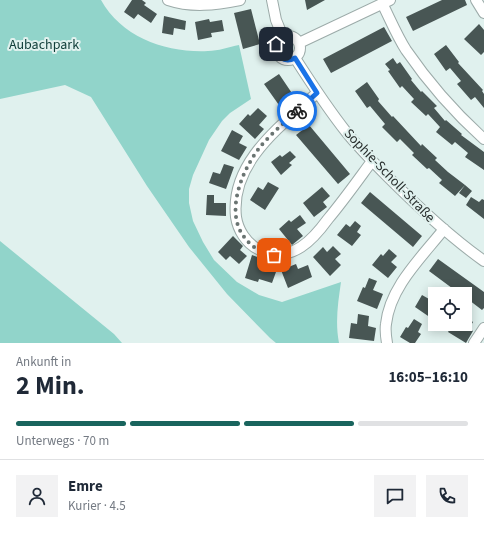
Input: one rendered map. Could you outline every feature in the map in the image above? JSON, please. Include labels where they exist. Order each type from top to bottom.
[{"type":"street","points":[[168,0],[184,4],[203,6],[240,0]]},
{"type":"street","points":[[272,0],[276,20],[282,37]]},
{"type":"street","points":[[476,0],[484,13]]},
{"type":"street","points":[[299,43],[386,2],[405,49],[414,62],[457,112],[484,138]]},
{"type":"street","points":[[286,36],[294,37],[299,43],[300,51],[295,58],[288,60],[280,58],[275,48],[277,41],[286,36]]},
{"type":"street","name":"Sophie-Scholl-Straße","points":[[295,58],[317,93],[348,134],[372,161],[409,198],[444,229],[484,261]]},
{"type":"street","points":[[317,93],[273,133],[259,148],[247,167],[239,185],[235,206],[237,225],[242,234],[253,246],[274,255],[284,254],[299,249],[312,240],[372,161]]},
{"type":"street","points":[[387,343],[385,326],[390,306],[398,288],[444,229]]},
{"type":"street","points":[[474,343],[484,328]]},
{"type":"green space","name":"Aubachpark","points":[[0,0],[101,0],[110,13],[121,24],[133,33],[162,46],[192,51],[208,51],[220,50],[239,45],[251,99],[230,113],[222,121],[209,140],[193,175],[189,189],[189,203],[193,221],[214,260],[237,282],[259,295],[282,302],[341,282],[337,320],[339,343],[276,343],[270,338],[227,294],[189,247],[147,186],[91,97],[65,85],[0,99]]},
{"type":"green space","points":[[0,241],[114,334],[122,343],[0,343]]},
{"type":"building","points":[[132,0],[142,0],[146,3],[144,5],[157,14],[151,23],[138,14],[134,19],[124,12]]},
{"type":"building","points":[[305,0],[325,0],[307,10]]},
{"type":"building","points":[[442,0],[465,0],[467,5],[413,31],[406,17]]},
{"type":"building","points":[[251,9],[260,44],[243,49],[234,13]]},
{"type":"building","points":[[164,16],[186,21],[185,30],[174,28],[173,35],[162,33]]},
{"type":"building","points":[[209,19],[210,22],[222,20],[224,31],[211,33],[212,37],[198,40],[195,22]]},
{"type":"building","points":[[479,24],[484,30],[484,52],[481,55],[464,39]]},
{"type":"building","points":[[384,27],[392,41],[331,73],[323,59]]},
{"type":"building","points":[[446,45],[459,62],[458,63],[483,90],[484,108],[475,97],[471,100],[457,84],[461,81],[450,68],[446,71],[434,54]]},
{"type":"building","points":[[393,58],[397,64],[400,62],[412,79],[411,80],[421,92],[422,91],[437,106],[434,108],[445,121],[446,120],[462,134],[461,135],[484,152],[484,170],[465,157],[468,153],[455,142],[452,145],[436,132],[440,127],[428,114],[426,116],[411,102],[414,99],[402,86],[400,88],[385,64]]},
{"type":"building","points":[[279,74],[300,105],[286,115],[264,84]]},
{"type":"building","points":[[367,82],[379,99],[378,101],[392,117],[393,116],[421,146],[422,144],[437,158],[435,160],[465,185],[455,196],[439,183],[442,180],[412,155],[414,153],[400,139],[397,142],[382,127],[385,124],[370,106],[367,108],[355,91]]},
{"type":"building","points":[[258,108],[267,116],[259,125],[264,129],[255,139],[239,124],[248,114],[250,116]]},
{"type":"building","points":[[309,125],[350,174],[338,184],[296,135]]},
{"type":"building","points":[[232,130],[243,136],[239,143],[247,147],[239,160],[221,151]]},
{"type":"building","points":[[290,151],[296,157],[289,163],[292,165],[281,175],[271,162],[280,155],[282,157]]},
{"type":"building","points":[[224,164],[234,167],[226,189],[209,183],[213,172],[220,174]]},
{"type":"building","points":[[268,182],[279,188],[265,210],[250,200],[258,187],[263,190]]},
{"type":"building","points":[[465,185],[472,191],[466,198],[459,193]]},
{"type":"building","points":[[322,187],[330,196],[323,202],[327,207],[314,217],[303,203]]},
{"type":"building","points":[[370,192],[422,236],[413,247],[361,203]]},
{"type":"building","points":[[207,195],[214,195],[214,203],[226,203],[226,216],[206,215]]},
{"type":"building","points":[[471,197],[479,202],[482,199],[484,200],[484,219],[466,205]]},
{"type":"building","points":[[300,215],[306,223],[297,229],[303,236],[292,245],[279,229],[289,220],[291,222]]},
{"type":"building","points":[[355,221],[361,226],[357,232],[361,235],[352,246],[337,235],[346,224],[350,227]]},
{"type":"building","points":[[233,236],[243,246],[240,250],[247,256],[239,264],[230,256],[226,260],[218,252]]},
{"type":"building","points":[[333,246],[341,254],[335,259],[341,265],[330,276],[313,257],[323,247],[327,252]]},
{"type":"building","points":[[389,249],[397,256],[391,262],[397,267],[388,278],[372,265],[381,254],[383,256]]},
{"type":"building","points":[[252,255],[268,261],[265,269],[276,272],[272,283],[259,279],[258,282],[245,278]]},
{"type":"building","points":[[438,259],[484,292],[484,308],[482,310],[472,302],[472,287],[451,287],[429,271]]},
{"type":"building","points":[[296,264],[298,269],[308,265],[312,277],[288,288],[281,270]]},
{"type":"building","points":[[369,278],[377,281],[373,290],[383,294],[377,309],[357,301]]},
{"type":"building","points":[[422,295],[428,298],[428,316],[415,307]]},
{"type":"building","points":[[358,314],[369,316],[368,326],[376,328],[374,341],[349,338],[351,323],[357,324]]},
{"type":"building","points":[[414,319],[422,324],[418,332],[421,334],[415,343],[410,343],[400,337],[406,327],[408,328]]},
{"type":"building","points":[[449,331],[473,331],[466,343]]},
{"type":"way so far","points":[[274,255],[253,246],[242,234],[237,225],[235,206],[239,185],[247,167],[259,148],[297,111]]},
{"type":"route","points":[[276,44],[276,52],[280,58],[284,60],[292,60],[295,58],[317,93],[297,111]]}]
